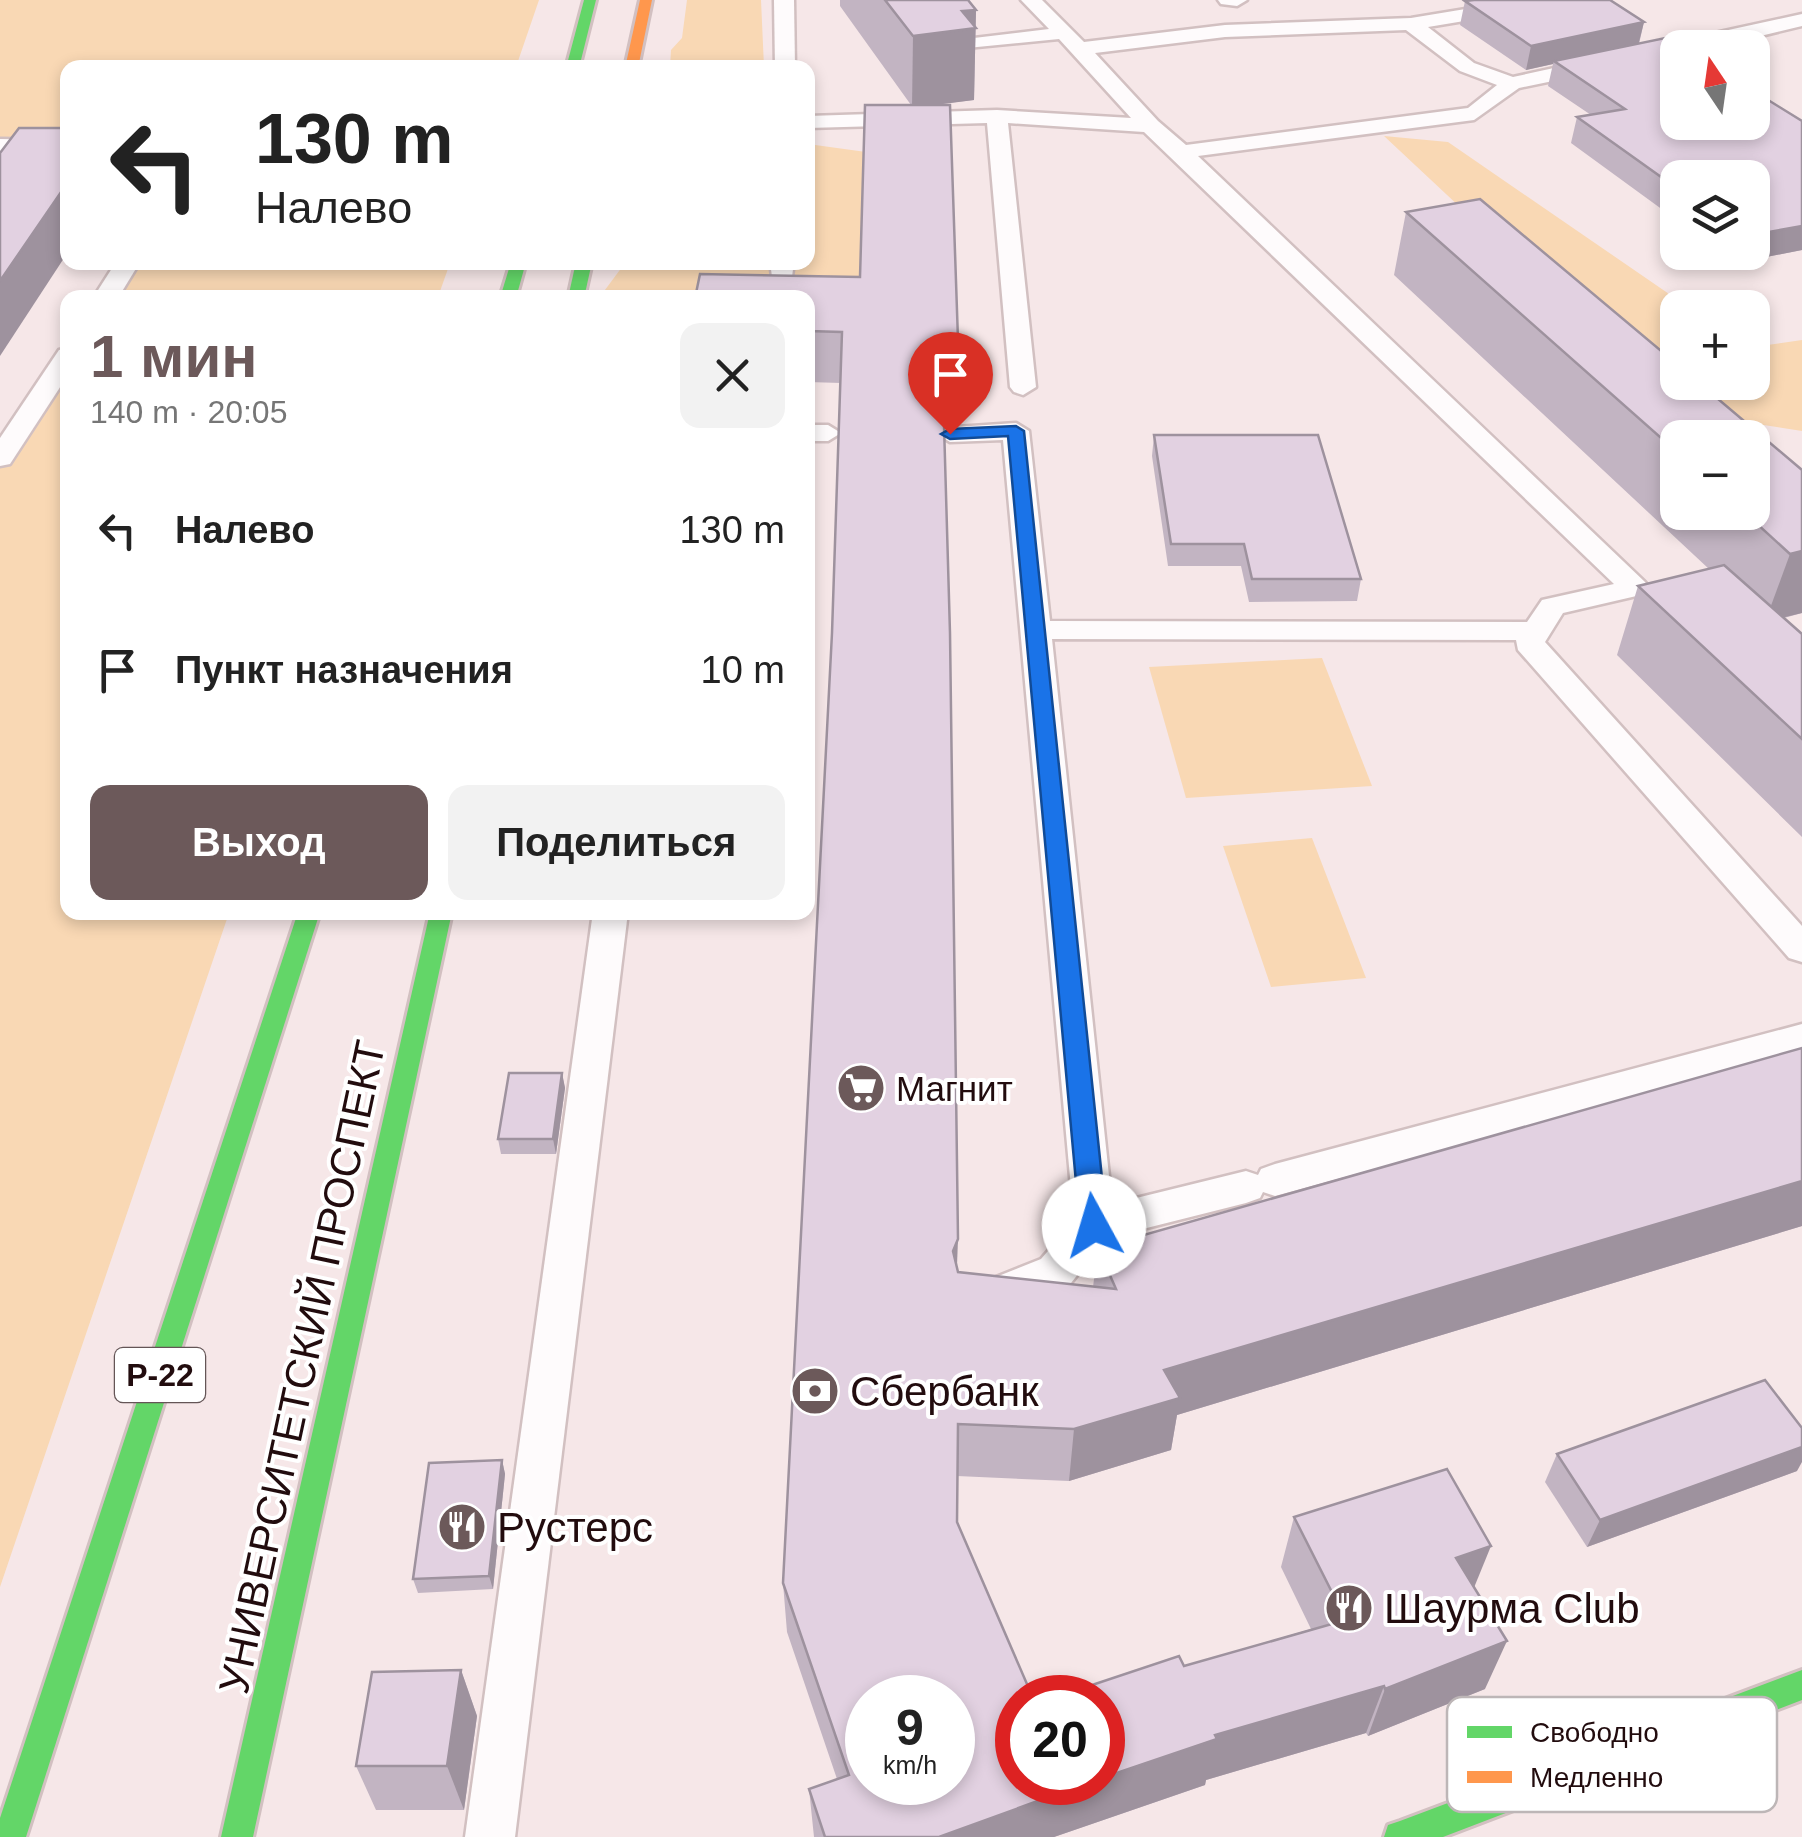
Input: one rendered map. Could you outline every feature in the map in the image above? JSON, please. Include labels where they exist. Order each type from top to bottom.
[{"type":"main road","points":[[574,60],[590,0]]},
{"type":"main road","points":[[633,60],[646,0]]},
{"type":"main road","name":"Р-22","points":[[10,1837],[306,920]]},
{"type":"main road","name":"УНИВЕРСИТЕТСКИЙ ПРОСПЕКТ","points":[[237,1837],[439,920]]},
{"type":"main road","points":[[1770,1697],[1802,1685]]},
{"type":"main road","points":[[1400,1837],[1466,1812]]},
{"type":"lane","points":[[784,0],[785,60]]},
{"type":"lane","points":[[1031,0],[1150,126],[1635,588],[1552,606],[1529,643],[1802,949]]},
{"type":"lane","points":[[1228,0],[1237,0]]},
{"type":"lane","points":[[1080,49],[1225,31],[1411,24],[1555,0]]},
{"type":"lane","points":[[1784,0],[1802,11]]},
{"type":"lane","points":[[1759,30],[1802,20]]},
{"type":"lane","points":[[1411,24],[1467,67],[1512,83]]},
{"type":"lane","points":[[974,44],[1063,32]]},
{"type":"lane","points":[[1181,152],[1474,114],[1512,83],[1660,52]]},
{"type":"lane","points":[[815,122],[997,116],[1150,126]]},
{"type":"lane","points":[[997,116],[1023,387]]},
{"type":"lane","points":[[0,146],[60,148]]},
{"type":"lane","points":[[0,458],[60,367]]},
{"type":"lane","points":[[950,434],[1016,431],[1094,1226]]},
{"type":"lane","points":[[1034,630],[1536,630]]},
{"type":"lane","points":[[490,1837],[610,920]]},
{"type":"lane","points":[[976,1303],[1056,1270],[1094,1226],[1802,1038]]},
{"type":"shaded area","points":[[0,0],[539,0],[518,60],[60,60],[60,163],[0,174]]},
{"type":"shaded area","points":[[687,0],[761,0],[764,60],[670,60],[671,50],[682,38]]},
{"type":"shaded area","points":[[1384,136],[1448,142],[1663,290],[1660,290],[1660,394]]},
{"type":"shaded area","points":[[815,145],[866,152],[858,390],[815,311],[815,290],[605,290],[620,270],[815,270]]},
{"type":"shaded area","points":[[118,270],[448,270],[440,290],[104,290]]},
{"type":"shaded area","points":[[1802,340],[1802,431],[1770,426],[1770,420],[1731,420],[1679,412],[1666,400],[1770,400],[1770,345]]},
{"type":"shaded area","points":[[60,355],[60,920],[227,920],[0,1587],[0,445]]},
{"type":"shaded area","points":[[1322,658],[1372,786],[1186,798],[1149,667]]},
{"type":"shaded area","points":[[1312,838],[1366,978],[1271,987],[1223,846]]},
{"type":"building","points":[[885,0],[968,0],[976,10],[962,11],[976,28],[913,36]]},
{"type":"building","points":[[1610,0],[1644,22],[1531,46],[1465,1]]},
{"type":"building","points":[[1660,39],[1660,140],[1770,140],[1770,101],[1802,121],[1802,226],[1770,232],[1770,160],[1660,160],[1660,176],[1577,117],[1625,109],[1554,61]]},
{"type":"building","points":[[865,105],[950,105],[958,340],[941,339],[942,373],[934,383],[943,390],[950,633],[958,1239],[953,1251],[958,1272],[1116,1289],[1098,1248],[1802,1048],[1802,1181],[1164,1370],[1180,1398],[1074,1429],[958,1424],[957,1522],[1023,1675],[995,1675],[995,1805],[1027,1805],[939,1837],[825,1837],[809,1789],[845,1776],[845,1805],[975,1805],[975,1675],[845,1675],[845,1763],[783,1583],[832,633],[842,332],[815,331],[815,290],[697,290],[700,274],[860,277]]},
{"type":"building","points":[[19,128],[60,128],[60,194],[0,281],[0,153]]},
{"type":"building","points":[[1480,199],[1660,350],[1660,400],[1719,400],[1743,420],[1660,420],[1660,437],[1406,212]]},
{"type":"building","points":[[1154,435],[1318,435],[1361,579],[1252,579],[1244,544],[1171,544]]},
{"type":"building","points":[[1770,443],[1802,470],[1802,551],[1790,554],[1764,530],[1770,530]]},
{"type":"building","points":[[1724,565],[1802,634],[1802,739],[1638,586]]},
{"type":"building","points":[[509,1073],[562,1073],[553,1139],[498,1139]]},
{"type":"building","points":[[1765,1380],[1802,1428],[1802,1447],[1600,1520],[1557,1454]]},
{"type":"building","points":[[502,1460],[489,1576],[413,1579],[429,1463]]},
{"type":"building","points":[[1447,1469],[1491,1546],[1456,1558],[1507,1641],[1385,1689],[1384,1686],[1215,1735],[1217,1739],[1125,1770],[1122,1675],[1179,1656],[1184,1666],[1346,1620],[1294,1517]]},
{"type":"building","points":[[461,1670],[447,1766],[356,1766],[372,1672]]},
{"type":"traffic: fast","points":[[574,60],[590,0]]},
{"type":"traffic: fast","points":[[510,290],[517,270]]},
{"type":"traffic: fast","points":[[578,290],[582,270]]},
{"type":"traffic: fast","points":[[10,1837],[306,920]]},
{"type":"traffic: fast","points":[[237,1837],[439,920]]},
{"type":"traffic: fast","points":[[1770,1697],[1802,1685]]},
{"type":"traffic: fast","points":[[1400,1837],[1466,1812]]},
{"type":"traffic: slow","points":[[633,60],[646,0]]},
{"type":"place","name":"Магнит","points":[[861,1088]]},
{"type":"place","name":"Сбербанк","points":[[815,1391]]},
{"type":"place","name":"Рустерс","points":[[462,1527]]},
{"type":"place","name":"Шаурма Club","points":[[1349,1608]]},
{"type":"route","points":[[950,434],[1016,431],[1094,1226]]}]
